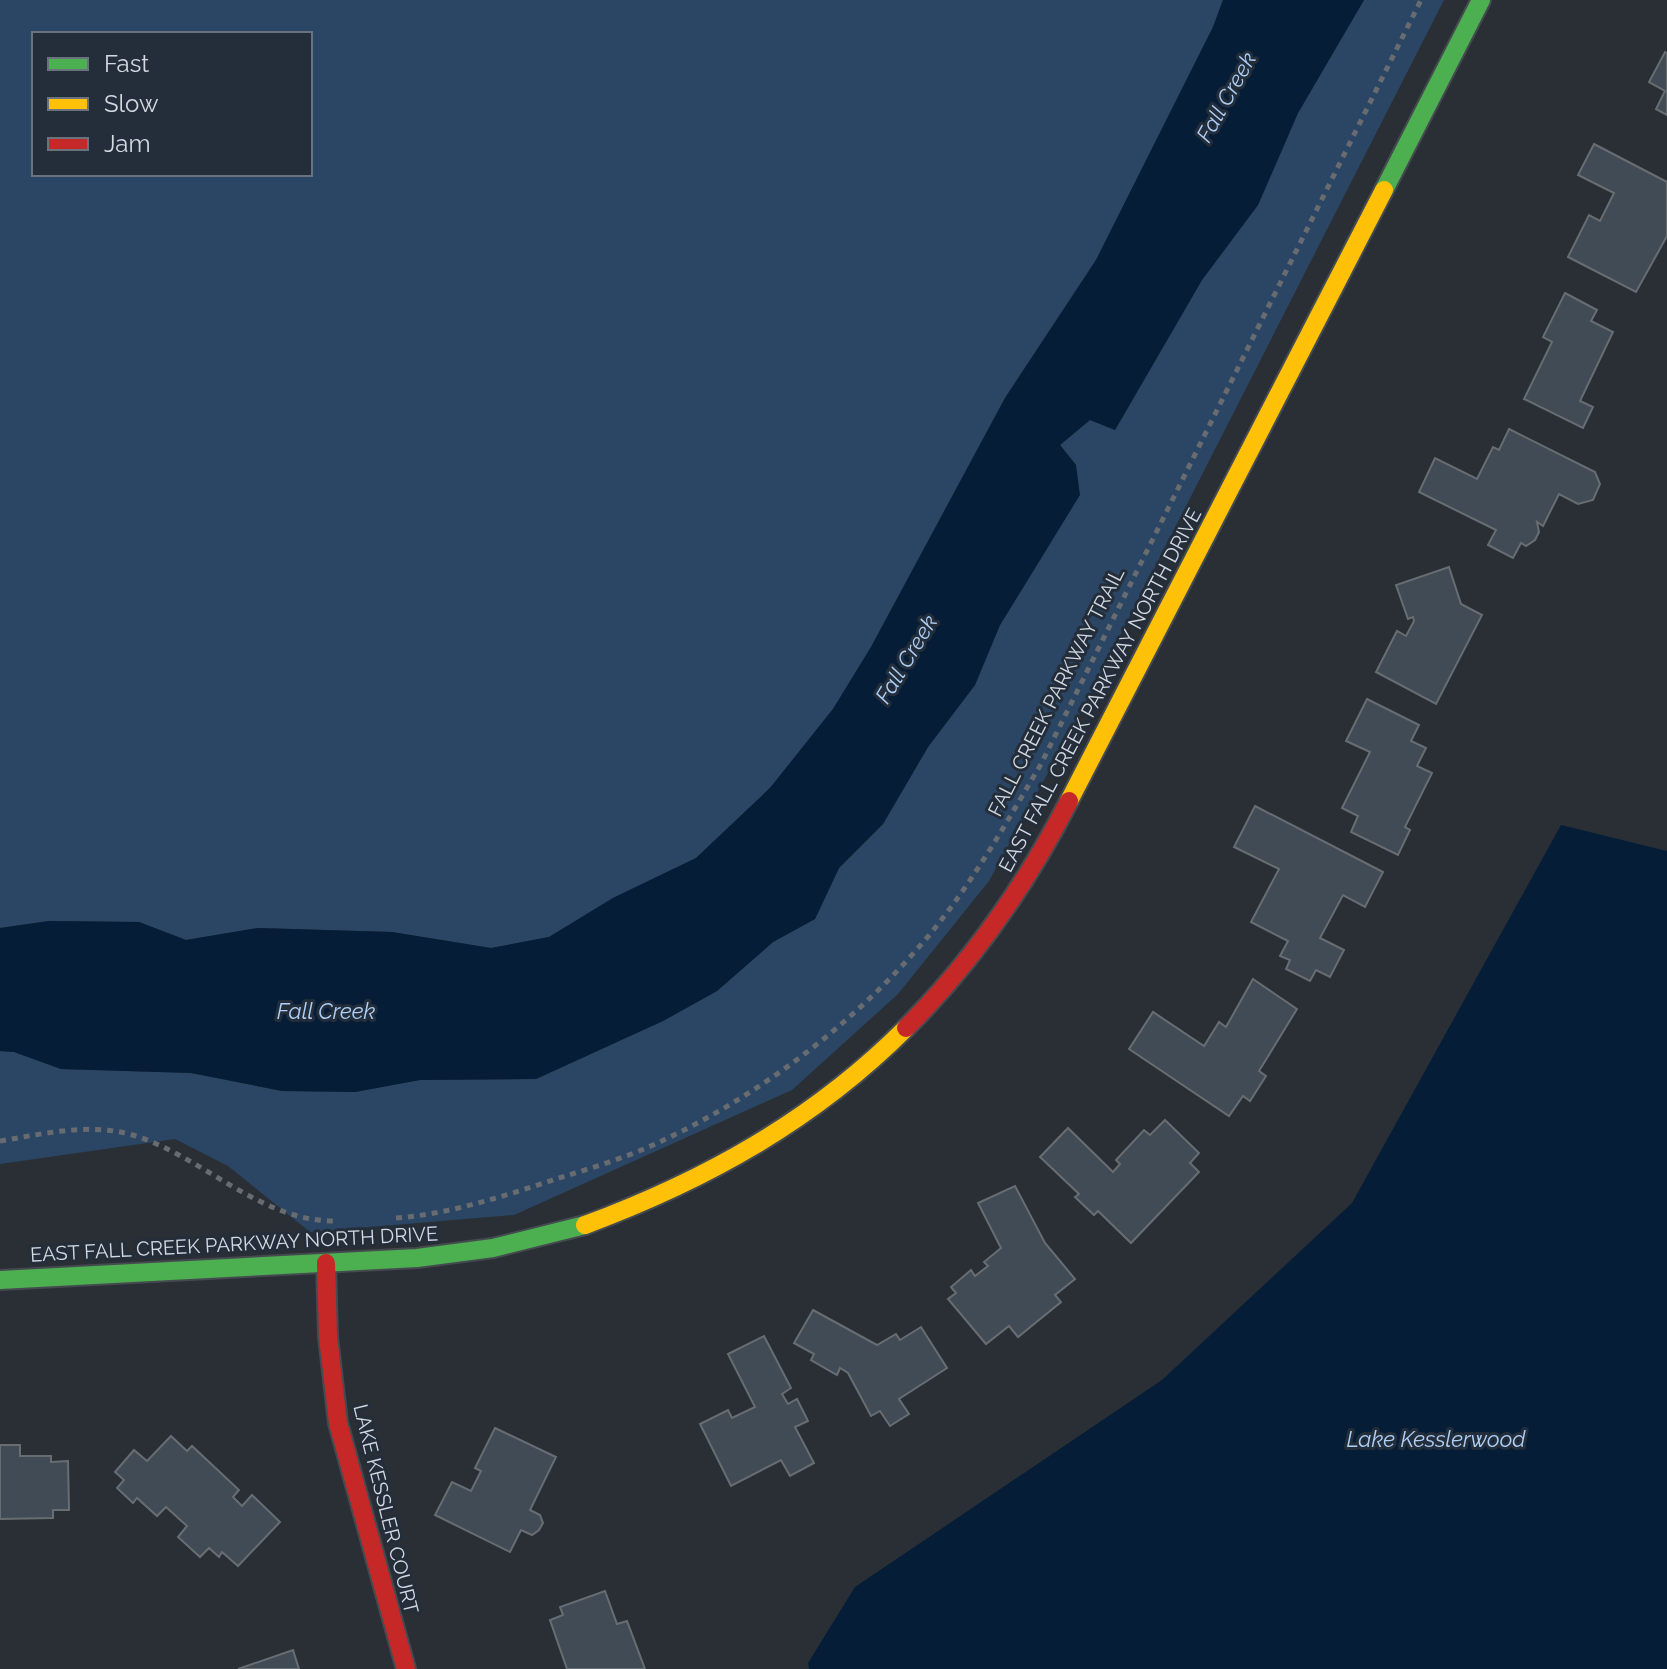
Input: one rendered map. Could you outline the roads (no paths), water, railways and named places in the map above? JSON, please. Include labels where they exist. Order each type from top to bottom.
[{"type":"street","name":"EAST FALL CREEK PARKWAY NORTH DRIVE","points":[[0,1280],[392,1261],[495,1248],[581,1227],[665,1195],[745,1155],[819,1106],[877,1059],[930,1008],[995,927],[1050,839],[1481,0]]},
{"type":"street","name":"LAKE KESSLER COURT","points":[[326,1263],[328,1337],[338,1423],[406,1669]]},
{"type":"water","name":"Fall Creek","points":[[1223,0],[1364,0],[1298,113],[1258,205],[1202,280],[1115,430],[1090,420],[1060,445],[1076,465],[1080,495],[1000,625],[975,685],[928,747],[883,824],[839,868],[815,919],[773,942],[717,991],[663,1021],[536,1079],[420,1080],[355,1092],[282,1091],[191,1073],[61,1069],[14,1052],[0,1051],[0,928],[49,921],[139,922],[186,940],[258,928],[392,932],[491,948],[549,937],[613,898],[696,858],[770,788],[833,709],[871,647],[1005,398],[1096,260],[1213,27]]},
{"type":"water","name":"Lake Kesslerwood","points":[[1561,825],[1667,851],[1667,1669],[809,1669],[808,1663],[855,1587],[1162,1380],[1352,1203]]}]
